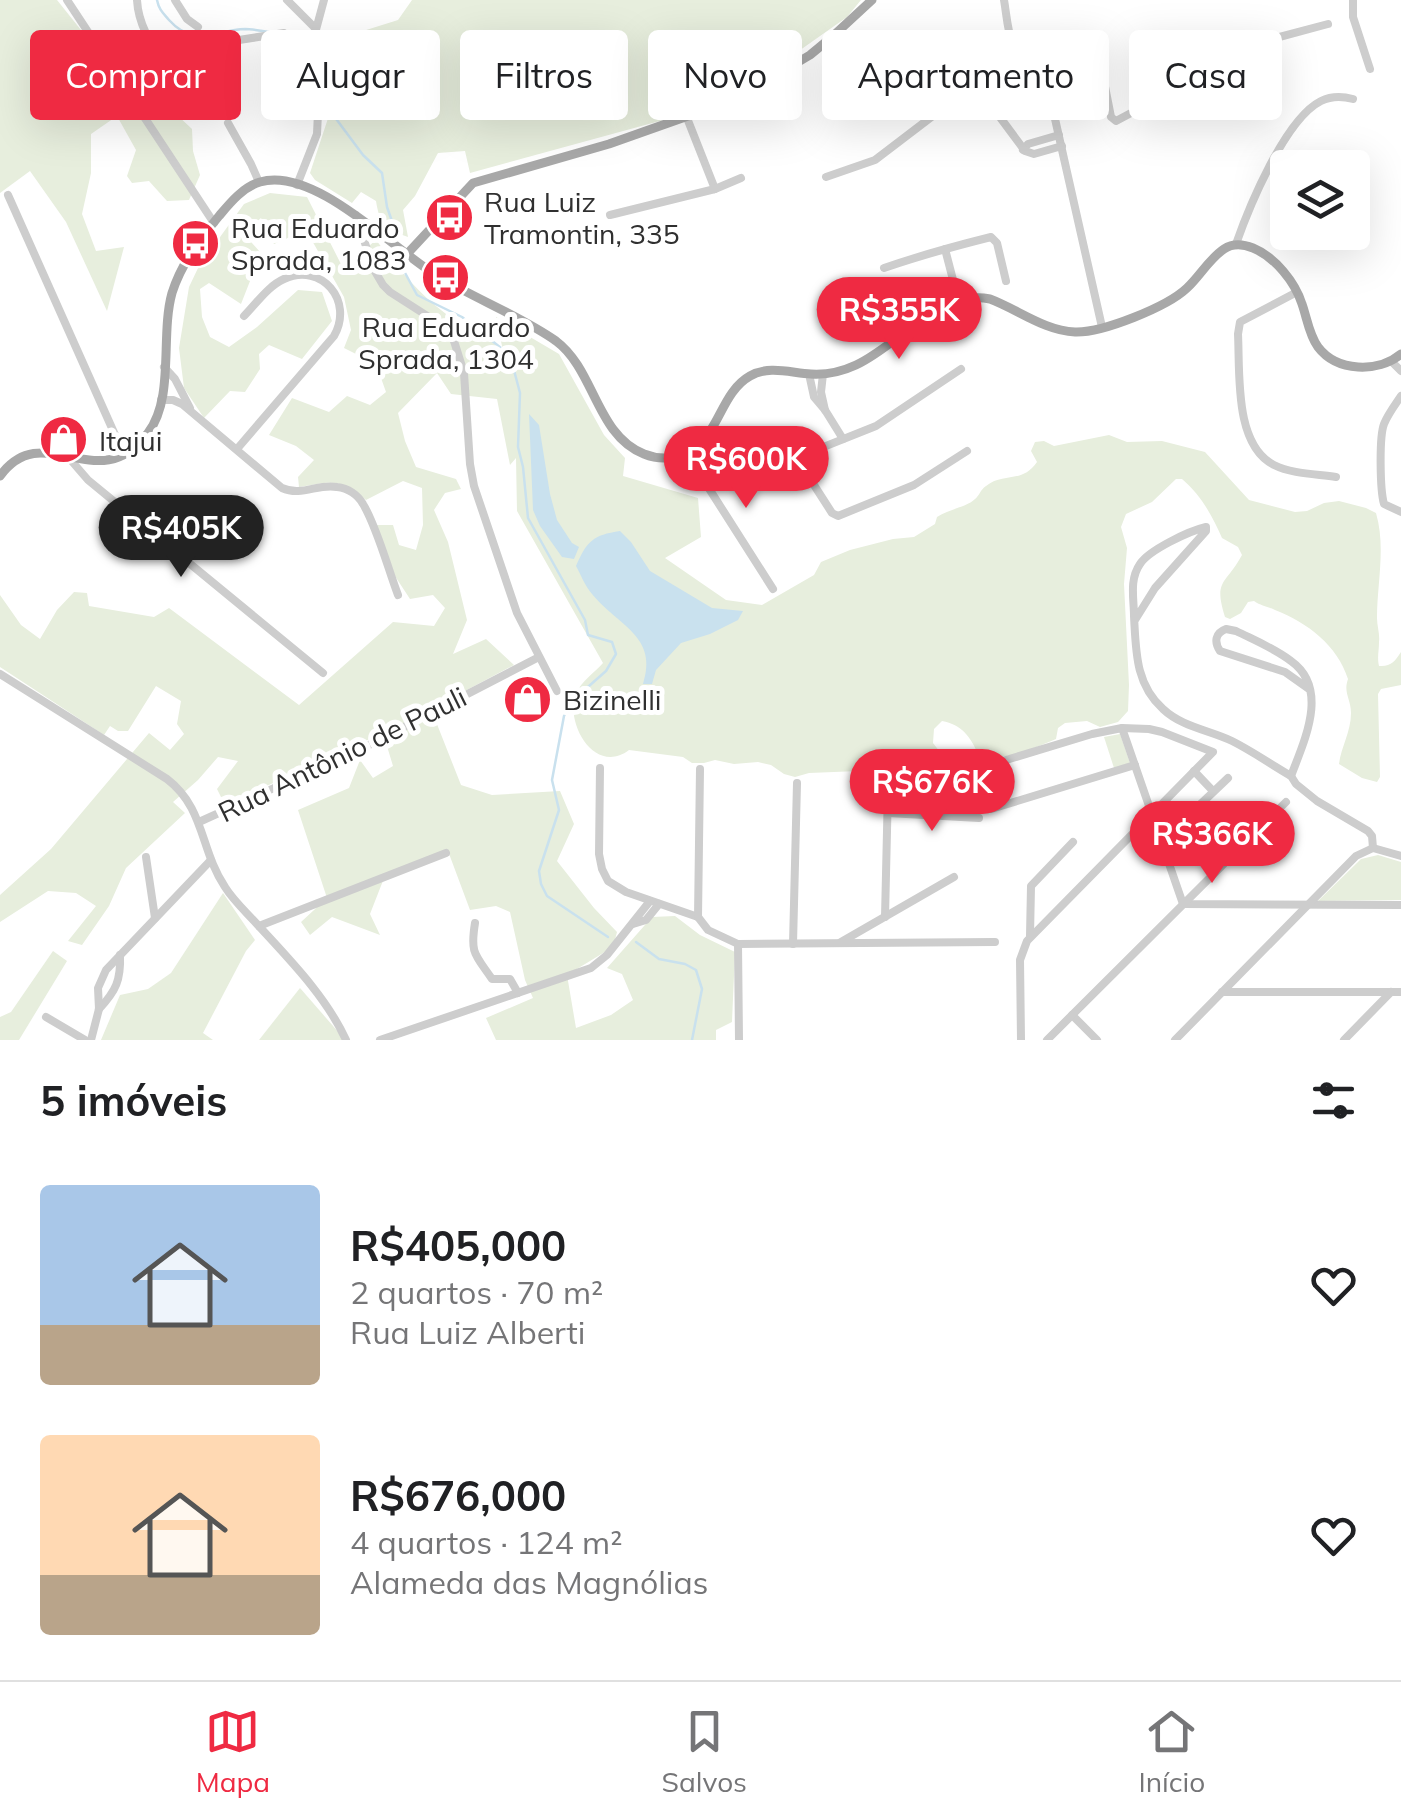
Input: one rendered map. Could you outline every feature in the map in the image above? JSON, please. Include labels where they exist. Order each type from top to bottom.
[{"type":"main road","points":[[802,59],[872,0]]},
{"type":"main road","points":[[406,254],[473,182],[680,120]]},
{"type":"main road","points":[[0,476],[14,460],[31,452],[98,462],[124,455],[139,444],[154,424],[161,400],[168,315],[184,265],[238,196],[259,182],[298,185],[330,199],[435,274],[546,334],[577,363],[620,438],[634,450],[661,458],[686,454],[705,440],[735,390],[756,373],[841,371],[862,363],[937,310],[960,299],[990,299],[1062,330],[1078,332],[1102,327],[1174,298],[1219,253],[1236,244],[1252,247],[1286,275],[1298,294],[1315,342],[1326,355],[1354,366],[1398,363]]},
{"type":"street","points":[[67,0],[214,223]]},
{"type":"street","points":[[138,0],[147,30]]},
{"type":"street","points":[[175,0],[187,19],[198,27]]},
{"type":"street","points":[[287,0],[315,28]]},
{"type":"street","points":[[312,30],[324,0]]},
{"type":"street","points":[[1004,0],[1011,30]]},
{"type":"street","points":[[1354,0],[1353,17],[1370,70]]},
{"type":"street","points":[[1109,103],[1116,121],[1161,98],[1194,55],[1227,51],[1328,24]]},
{"type":"street","points":[[826,177],[875,160],[972,86],[979,89],[1023,150],[1034,154],[1062,146]]},
{"type":"street","points":[[1236,244],[1256,195],[1263,189],[1266,174],[1286,139],[1320,102],[1333,97],[1353,100]]},
{"type":"street","points":[[298,185],[314,143],[318,120]]},
{"type":"street","points":[[687,120],[715,190]]},
{"type":"street","points":[[1056,120],[1102,327]]},
{"type":"street","points":[[228,123],[259,182]]},
{"type":"street","points":[[1023,150],[1028,144],[1059,135]]},
{"type":"street","points":[[610,215],[715,190],[741,178]]},
{"type":"street","points":[[8,195],[124,455]]},
{"type":"street","points":[[356,215],[382,284],[443,326],[454,341],[464,374],[474,486],[517,613],[558,692]]},
{"type":"street","points":[[884,268],[991,237],[997,243],[1006,281]]},
{"type":"street","points":[[946,250],[960,299]]},
{"type":"street","points":[[236,449],[334,336],[341,309],[334,290],[316,278],[298,275],[273,286],[244,316]]},
{"type":"street","points":[[1298,294],[1244,318],[1238,328],[1244,419],[1248,438],[1259,454],[1278,467],[1336,477]]},
{"type":"street","points":[[164,367],[180,387],[192,412]]},
{"type":"street","points":[[732,483],[884,421],[961,369]]},
{"type":"street","points":[[809,374],[814,398],[843,439]]},
{"type":"street","points":[[823,374],[821,392],[826,410]]},
{"type":"street","points":[[1401,396],[1382,431],[1382,493],[1384,504],[1401,512]]},
{"type":"street","points":[[161,400],[173,400],[192,412],[282,488],[299,492],[336,486],[357,497],[398,595]]},
{"type":"street","points":[[796,458],[832,513],[838,516],[914,486],[967,451]]},
{"type":"street","points":[[686,454],[773,589]]},
{"type":"street","points":[[69,458],[88,480],[323,673]]},
{"type":"street","points":[[1134,620],[1148,596],[1206,528],[1168,544],[1140,563],[1132,587],[1134,620],[1136,652],[1150,694],[1180,721],[1234,742],[1292,776],[1317,801],[1368,831],[1373,848]]},
{"type":"street","points":[[1292,776],[1312,702],[1309,689],[1303,673],[1284,656],[1231,629],[1217,636],[1220,651],[1285,672],[1309,689]]},
{"type":"street","name":"Rua Antônio de Pauli","points":[[199,822],[371,744],[538,657]]},
{"type":"street","points":[[0,674],[167,779],[187,798],[211,860],[229,893],[327,1007],[346,1040]]},
{"type":"street","points":[[1122,728],[1183,904]]},
{"type":"street","points":[[974,770],[1122,728],[1162,732],[1214,752],[1030,936],[1020,960],[1020,1040]]},
{"type":"street","points":[[991,809],[1135,765]]},
{"type":"street","points":[[600,768],[599,854],[608,881],[698,917],[708,930],[738,944],[994,942]]},
{"type":"street","points":[[698,917],[700,769]]},
{"type":"street","points":[[1194,772],[1213,791]]},
{"type":"street","points":[[1187,817],[1228,778]]},
{"type":"street","points":[[793,944],[797,784]]},
{"type":"street","points":[[886,917],[888,788]]},
{"type":"street","points":[[1047,1040],[1286,802]]},
{"type":"street","points":[[888,812],[979,818]]},
{"type":"street","points":[[1030,936],[1031,886],[1073,842]]},
{"type":"street","points":[[1175,1040],[1360,853],[1373,848],[1401,856]]},
{"type":"street","points":[[259,926],[446,854]]},
{"type":"street","points":[[146,857],[155,918]]},
{"type":"street","points":[[46,1017],[88,1040],[98,1009],[102,975],[211,860]]},
{"type":"street","points":[[840,943],[954,876]]},
{"type":"street","points":[[380,1040],[596,966],[633,924],[646,920],[655,902]]},
{"type":"street","points":[[1183,904],[1398,905],[1401,916]]},
{"type":"street","points":[[475,923],[473,951],[492,979],[510,980],[518,993]]},
{"type":"street","points":[[738,944],[739,1040]]},
{"type":"street","points":[[98,1009],[112,996],[118,983],[120,955]]},
{"type":"street","points":[[1222,992],[1396,992]]},
{"type":"street","points":[[1344,1040],[1396,992]]},
{"type":"street","points":[[1072,1015],[1097,1040]]},
{"type":"green space","points":[[0,0],[57,0],[81,30],[30,30],[30,120],[111,120],[91,134],[91,173],[82,214],[96,251],[124,247],[107,311],[66,222],[30,171],[0,193]]},
{"type":"green space","points":[[412,0],[861,0],[847,17],[829,30],[822,30],[822,35],[802,49],[802,30],[648,30],[648,120],[663,120],[470,173],[465,151],[438,153],[403,210],[408,237],[385,225],[376,201],[361,192],[352,203],[310,173],[327,120],[440,120],[440,30],[366,30],[398,20]]},
{"type":"green space","points":[[119,120],[182,120],[192,129],[200,175],[189,200],[167,201],[149,181],[132,183],[127,176],[136,150]]},
{"type":"green space","points":[[270,193],[307,197],[343,268],[376,240],[433,304],[494,341],[503,351],[496,317],[559,354],[604,435],[625,458],[623,476],[698,498],[701,537],[665,558],[726,600],[762,605],[814,575],[821,562],[850,550],[914,537],[935,524],[937,517],[972,502],[993,482],[1031,469],[1037,462],[1031,451],[1035,442],[1054,446],[1109,435],[1127,442],[1162,441],[1205,452],[1249,500],[1295,512],[1339,501],[1376,513],[1381,552],[1379,666],[1392,663],[1401,652],[1401,685],[1381,689],[1378,694],[1380,777],[1377,782],[1362,778],[1339,764],[1351,708],[1348,679],[1329,646],[1299,621],[1254,601],[1248,602],[1241,613],[1230,619],[1225,617],[1221,589],[1242,555],[1238,547],[1222,538],[1206,507],[1182,479],[1176,479],[1152,502],[1126,514],[1121,527],[1127,548],[1124,584],[1129,685],[1128,711],[1118,722],[1100,727],[1087,721],[1065,723],[1058,728],[1056,739],[997,757],[978,754],[965,732],[942,721],[934,729],[933,743],[943,756],[964,766],[964,772],[951,776],[909,772],[894,779],[884,773],[870,775],[859,771],[795,777],[758,762],[692,763],[683,757],[629,750],[605,756],[585,742],[574,718],[573,705],[578,689],[603,663],[517,511],[516,458],[510,465],[497,399],[451,394],[437,373],[398,413],[416,467],[456,479],[461,489],[445,493],[434,510],[448,542],[467,620],[453,654],[486,639],[514,665],[431,709],[461,785],[492,795],[560,791],[574,824],[557,861],[617,932],[613,947],[567,975],[576,1028],[611,1015],[633,1000],[622,974],[607,968],[652,917],[675,916],[700,935],[735,952],[732,1022],[716,1030],[716,1040],[496,1040],[486,1018],[533,998],[525,980],[510,912],[496,906],[470,910],[448,851],[386,873],[370,914],[380,935],[332,917],[310,935],[301,922],[327,898],[298,810],[349,788],[360,760],[373,778],[393,766],[383,733],[225,805],[217,789],[238,761],[218,757],[173,802],[185,813],[126,868],[109,906],[82,945],[68,941],[96,906],[76,893],[48,891],[0,922],[0,895],[51,849],[149,733],[170,750],[184,734],[177,724],[181,701],[156,686],[128,731],[110,726],[104,735],[0,667],[0,595],[21,625],[40,639],[57,610],[74,592],[87,593],[89,606],[154,617],[169,608],[299,705],[393,622],[434,626],[445,608],[433,595],[410,599],[391,570],[376,525],[393,525],[399,545],[416,550],[423,525],[422,488],[403,481],[366,500],[342,484],[299,487],[298,477],[314,460],[296,446],[269,435],[292,398],[329,412],[347,396],[370,405],[386,392],[376,364],[344,348],[351,330],[344,297],[306,230],[274,244],[261,218],[244,234],[261,253],[241,304],[209,283],[200,289],[202,317],[210,337],[229,347],[298,290],[322,292],[332,321],[302,359],[269,345],[259,354],[260,369],[245,392],[230,391],[204,418],[184,388],[179,348],[189,287],[199,266],[244,204]]},
{"type":"green space","points":[[1120,734],[1130,763],[1114,768],[1104,737]]},
{"type":"green space","points":[[1378,855],[1401,862],[1401,900],[1318,901],[1361,859]]},
{"type":"green space","points":[[223,893],[255,940],[203,1033],[213,1040],[101,1040],[120,995],[148,989],[171,973]]},
{"type":"green space","points":[[53,951],[67,961],[19,1040],[0,1040],[0,1017],[11,1012]]},
{"type":"green space","points":[[300,988],[340,1034],[342,1040],[259,1040]]},
{"type":"water","points":[[529,414],[539,425],[557,520],[579,547],[574,559],[562,557],[533,510]]},
{"type":"water","points":[[620,531],[650,571],[712,608],[743,611],[738,620],[681,643],[656,670],[652,684],[643,684],[645,654],[640,643],[592,594],[576,566],[592,541]]},
{"type":"waterway","points":[[157,0],[169,20],[187,33],[261,31]]},
{"type":"waterway","points":[[337,120],[382,173],[393,224]]},
{"type":"waterway","points":[[404,271],[417,295],[462,317],[510,355],[520,393],[518,447],[528,518],[585,620],[588,635],[612,642],[616,654],[606,671],[572,701],[564,716],[552,780],[559,810],[539,871],[547,896],[608,937]]},
{"type":"waterway","points":[[636,942],[659,959],[696,970],[702,989],[692,1040]]},
{"type":"place","name":"Rua Luiz Tramontin, 335","points":[[449,217]]},
{"type":"place","name":"Rua Eduardo Sprada, 1083","points":[[196,243]]},
{"type":"place","name":"Rua Eduardo Sprada, 1304","points":[[446,278]]},
{"type":"place","name":"Itajui","points":[[64,440]]},
{"type":"place","name":"Bizinelli","points":[[528,699]]}]
